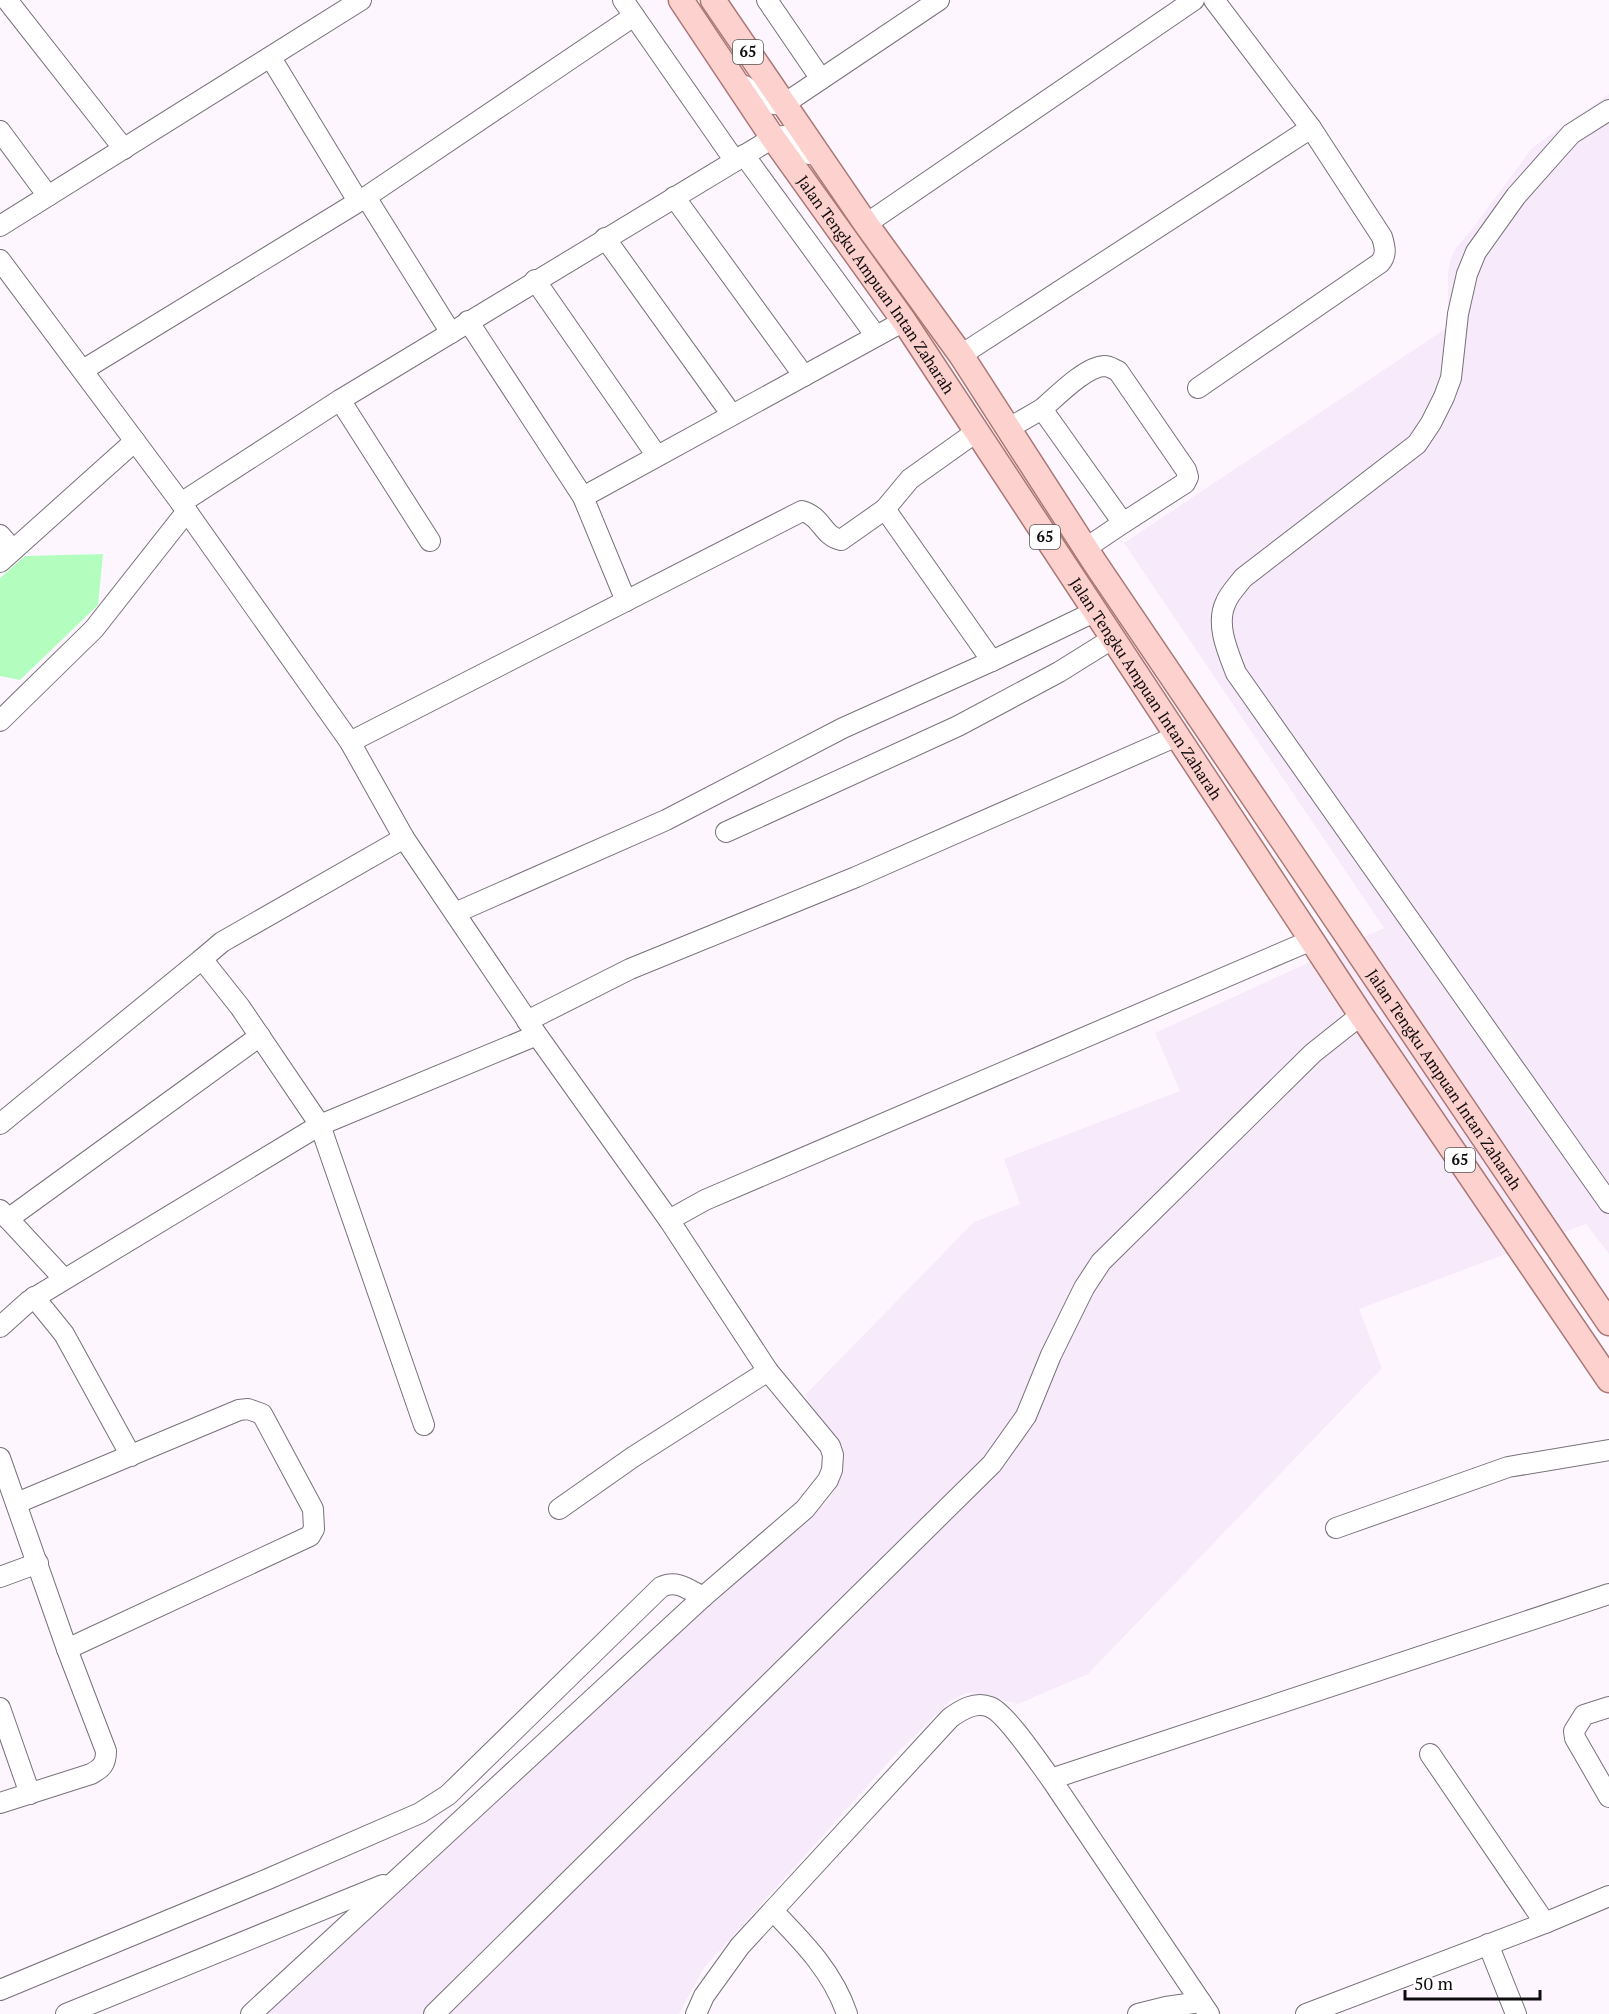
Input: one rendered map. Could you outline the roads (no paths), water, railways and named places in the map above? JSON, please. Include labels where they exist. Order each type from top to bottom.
[{"type":"main road","name":"Jalan Tengku Ampuan Intan Zaharah","points":[[681,0],[773,138],[904,321],[1361,1015],[1609,1380]]},
{"type":"main road","name":"Jalan Tengku Ampuan Intan Zaharah","points":[[713,0],[872,233],[961,355],[1086,548],[1609,1323]]},
{"type":"main road","points":[[1312,940],[1343,927]]},
{"type":"street","points":[[7,0],[124,149]]},
{"type":"street","points":[[0,226],[361,0]]},
{"type":"street","points":[[767,0],[821,79]]},
{"type":"street","points":[[730,72],[761,101],[772,105],[784,104],[939,0]]},
{"type":"street","points":[[0,721],[94,629],[183,507],[340,400],[535,280],[773,138],[788,135],[800,141],[863,234],[872,233],[1194,0]]},
{"type":"street","points":[[1198,388],[1380,264],[1385,252],[1382,237],[1311,128],[1214,0]]},
{"type":"street","points":[[83,370],[362,199],[629,8],[739,158],[876,336]]},
{"type":"street","points":[[271,58],[451,333]]},
{"type":"street","points":[[1609,110],[1571,134],[1538,169],[1493,225],[1476,252],[1467,274],[1458,314],[1451,378],[1431,423],[1417,444],[1242,578],[1225,603],[1222,627],[1226,647],[1236,672],[1609,1203]]},
{"type":"street","points":[[961,355],[1311,128]]},
{"type":"street","points":[[0,131],[48,196]]},
{"type":"street","points":[[674,197],[804,376]]},
{"type":"street","points":[[605,238],[732,415]]},
{"type":"street","points":[[0,260],[183,507],[350,742],[404,838],[532,1028],[669,1220],[768,1371],[830,1446],[833,1455],[832,1470],[828,1480],[805,1509],[703,1597],[251,2014]]},
{"type":"street","points":[[535,280],[657,456]]},
{"type":"street","points":[[468,321],[583,497],[626,601]]},
{"type":"street","points":[[583,497],[904,321]]},
{"type":"street","points":[[1008,428],[1042,409],[1077,379],[1096,368],[1109,367],[1118,371],[1186,470],[1188,477],[1185,483],[1086,548]]},
{"type":"street","points":[[340,400],[430,541]]},
{"type":"street","points":[[1042,409],[1123,523]]},
{"type":"street","points":[[350,742],[802,511],[812,514],[832,538],[841,540],[885,509],[910,479],[976,432]]},
{"type":"street","points":[[4,549],[135,441]]},
{"type":"street","points":[[885,509],[992,661]]},
{"type":"street","points":[[455,913],[666,820],[843,728],[1094,612]]},
{"type":"street","points":[[726,832],[958,726],[1059,672],[1112,639]]},
{"type":"street","points":[[0,1327],[34,1297],[320,1125],[532,1028],[630,969],[856,877],[1177,736]]},
{"type":"street","points":[[0,1124],[222,942],[404,838]]},
{"type":"street","points":[[669,1220],[705,1200],[1312,940]]},
{"type":"street","points":[[202,959],[260,1036],[320,1125],[424,1425]]},
{"type":"street","points":[[434,2014],[992,1464],[1026,1416],[1051,1355],[1084,1288],[1101,1262],[1313,1053],[1361,1015]]},
{"type":"street","points":[[64,1279],[4,1214],[260,1036]]},
{"type":"street","points":[[34,1297],[63,1334],[131,1456]]},
{"type":"street","points":[[559,1509],[633,1457],[768,1371]]},
{"type":"street","points":[[17,1503],[239,1410],[255,1410],[262,1414],[313,1509],[314,1529],[310,1536],[67,1649]]},
{"type":"street","points":[[1336,1528],[1508,1467],[1609,1450]]},
{"type":"street","points":[[0,1458],[67,1649],[106,1751],[106,1760],[102,1768],[91,1774],[0,1803]]},
{"type":"street","points":[[0,1577],[38,1563]]},
{"type":"street","points":[[0,1990],[420,1813],[448,1795],[661,1587],[667,1584],[677,1584],[703,1597]]},
{"type":"street","points":[[1051,1779],[1609,1594]]},
{"type":"street","points":[[696,2014],[716,1977],[740,1946],[950,1718],[961,1710],[980,1705],[990,1707],[1002,1715],[1051,1779],[1205,2008]]},
{"type":"street","points":[[1609,1707],[1584,1715],[1574,1731],[1575,1737],[1609,1797]]},
{"type":"street","points":[[0,1708],[30,1794]]},
{"type":"street","points":[[1430,1754],[1545,1923]]},
{"type":"street","points":[[66,2014],[396,1880]]},
{"type":"street","points":[[1306,2014],[1545,1923],[1609,1896]]},
{"type":"street","points":[[773,1911],[823,1965],[847,2014]]},
{"type":"street","points":[[1488,1944],[1516,2014]]},
{"type":"street","points":[[1138,2014],[1166,2007],[1205,2008]]}]
